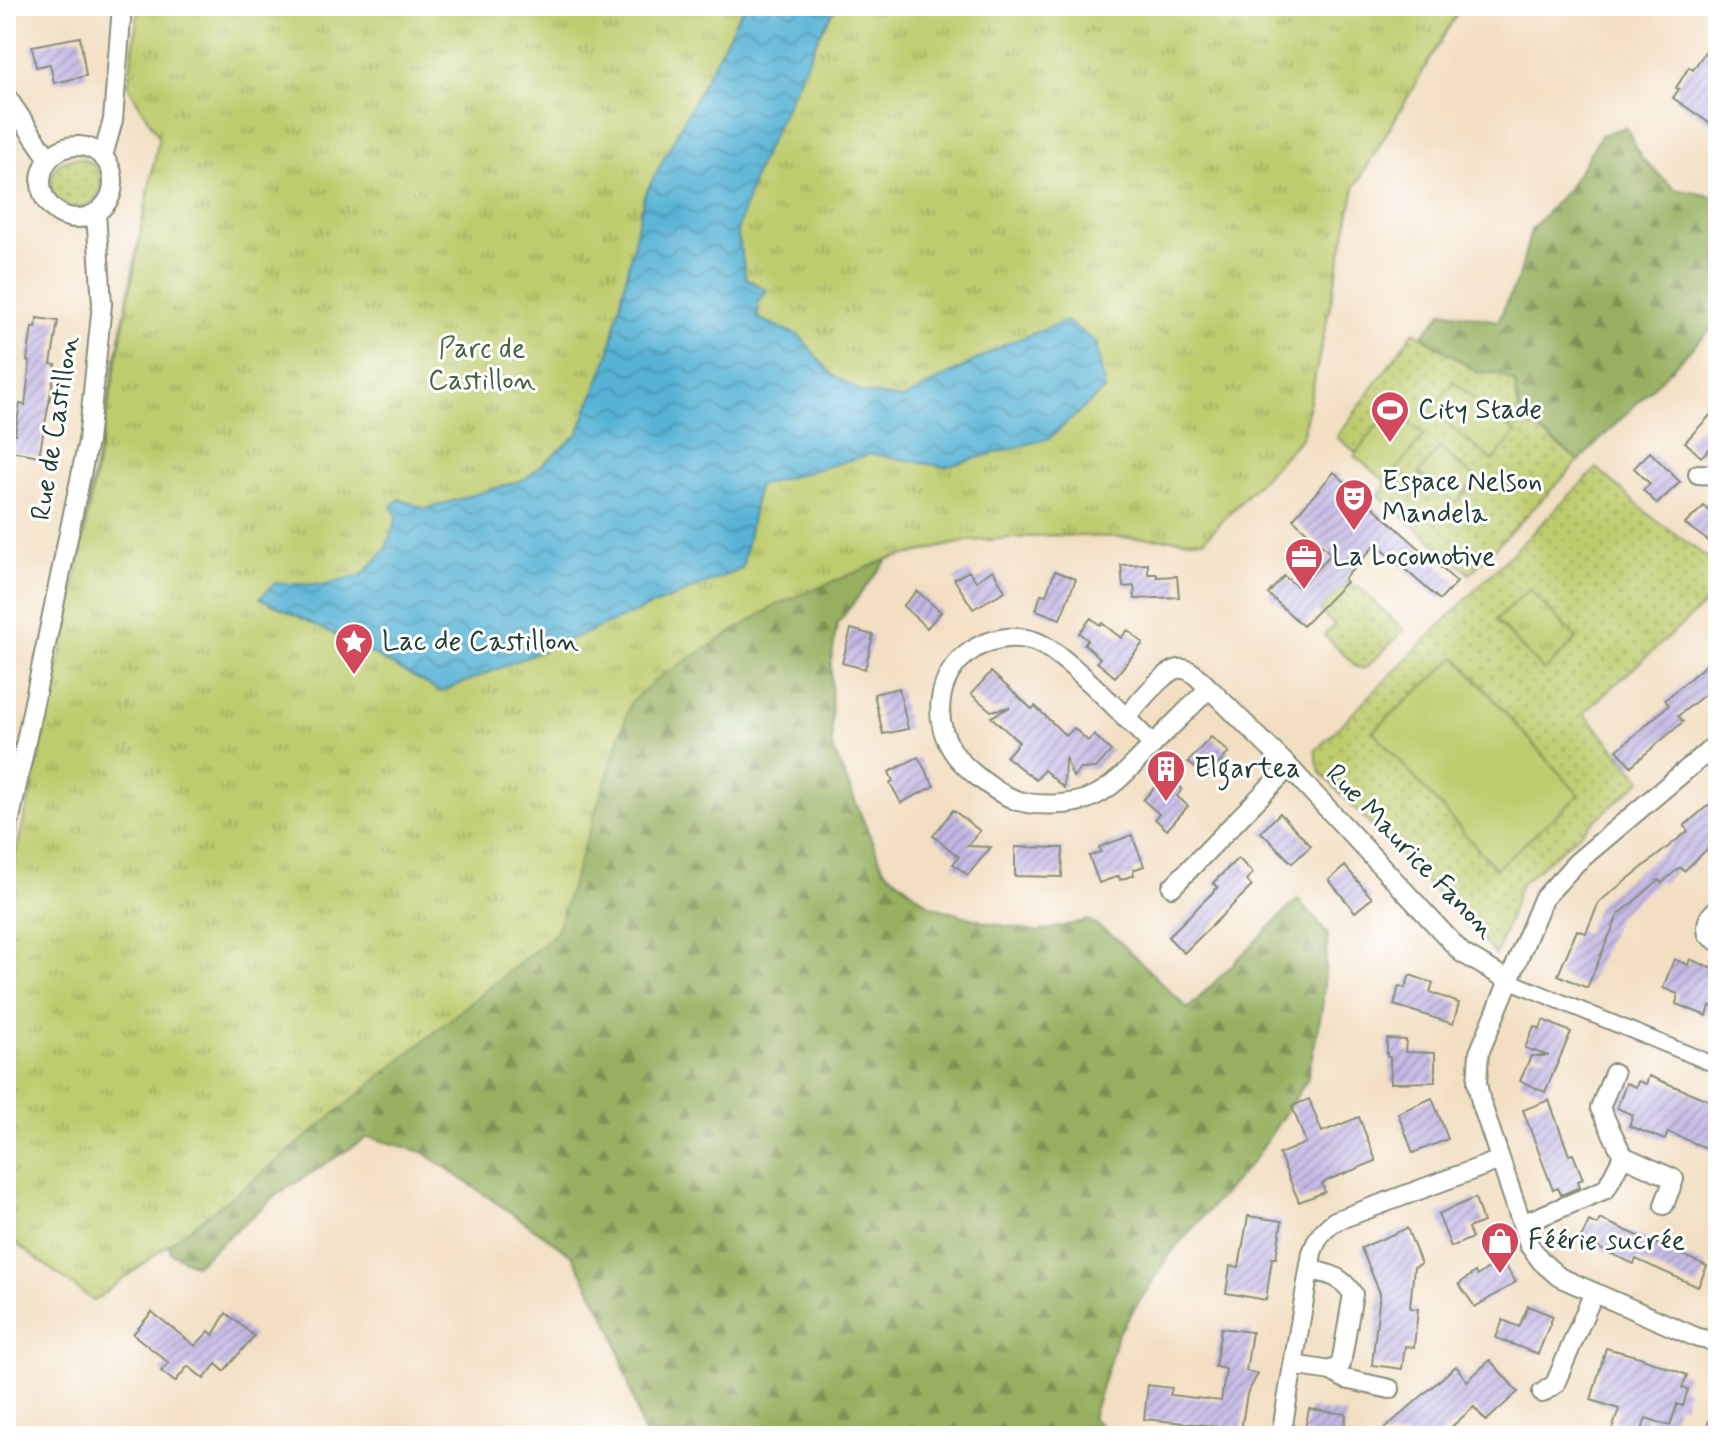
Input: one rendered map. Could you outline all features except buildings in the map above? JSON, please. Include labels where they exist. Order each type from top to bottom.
[{"type":"street","points":[[103,156],[113,120],[122,6]]},
{"type":"street","points":[[6,96],[49,159]]},
{"type":"street","points":[[81,145],[103,156],[113,179],[112,192],[106,204],[96,213],[74,218],[54,210],[46,201],[40,180],[49,159],[58,151],[81,145]]},
{"type":"street","name":"Rue de Castillon","points":[[6,838],[88,441],[102,304],[96,213]]},
{"type":"street","points":[[1698,474],[1718,475]]},
{"type":"street","points":[[1153,745],[1055,652],[1035,641],[1010,638],[983,642],[962,657],[947,676],[940,703],[943,728],[955,754],[984,781],[1013,799],[1054,806],[1092,798],[1113,785],[1153,745],[1209,688]]},
{"type":"street","name":"Rue Maurice Fanon","points":[[1125,718],[1171,670],[1182,668],[1190,671],[1289,767],[1462,953],[1508,980]]},
{"type":"street","points":[[1718,743],[1576,863],[1543,899],[1479,1053],[1477,1083],[1529,1245],[1542,1262],[1559,1277],[1698,1338],[1718,1342]]},
{"type":"street","points":[[1172,887],[1289,767]]},
{"type":"street","points":[[1718,908],[1710,915],[1707,929],[1708,934],[1718,942]]},
{"type":"street","points":[[1508,980],[1718,1066]]},
{"type":"street","points":[[1614,1073],[1600,1108],[1623,1156],[1674,1179],[1664,1205]]},
{"type":"street","points":[[1522,1224],[1606,1189],[1623,1156]]},
{"type":"street","points":[[1281,1436],[1316,1239],[1335,1221],[1500,1160]]},
{"type":"street","points":[[1310,1270],[1333,1274],[1345,1282],[1353,1294],[1341,1364],[1331,1371]]},
{"type":"street","points":[[1542,1393],[1555,1384],[1594,1292]]},
{"type":"street","points":[[1293,1365],[1331,1371],[1345,1379],[1390,1389]]},
{"type":"street","points":[[1715,1436],[1718,1425]]},
{"type":"green space","name":"Parc de Castillon","points":[[139,6],[1461,6],[1355,187],[1302,437],[1204,540],[1054,535],[967,541],[888,559],[837,624],[831,663],[832,747],[884,869],[931,906],[984,922],[1039,932],[1088,920],[1116,938],[1188,1009],[1298,899],[1328,934],[1322,1009],[1307,1080],[1254,1160],[1173,1250],[1118,1334],[1092,1418],[1113,1436],[644,1436],[613,1331],[572,1255],[423,1152],[368,1137],[278,1194],[195,1265],[171,1253],[164,1222],[78,555],[159,137],[128,86]]},
{"type":"green space","name":"Parc de Castillon","points":[[139,6],[1461,6],[1355,187],[1302,437],[1204,540],[1054,535],[967,541],[888,559],[776,605],[658,678],[631,702],[556,933],[256,1178],[94,1301],[6,1236],[6,893],[64,640],[159,137],[128,86]]},
{"type":"green space","points":[[1626,127],[1642,159],[1675,189],[1718,197],[1718,322],[1579,461],[1520,416],[1515,383],[1497,373],[1477,372],[1422,336],[1443,311],[1498,321],[1520,274],[1531,230],[1567,190],[1601,135]]},
{"type":"green space","points":[[76,158],[93,166],[101,183],[93,200],[76,208],[59,200],[51,183],[59,166]]},
{"type":"green space","points":[[1414,331],[1477,372],[1498,373],[1515,383],[1520,416],[1579,461],[1470,574],[1379,496],[1387,482],[1391,409],[1357,453],[1337,437]]},
{"type":"green space","points":[[1454,382],[1516,433],[1493,461],[1431,410]]},
{"type":"green space","name":"City Stade","points":[[1391,409],[1424,435],[1387,482],[1354,456]]},
{"type":"green space","points":[[1439,448],[1476,478],[1456,503],[1419,473]]},
{"type":"green space","points":[[1597,468],[1649,515],[1718,565],[1718,592],[1584,713],[1642,780],[1521,884],[1496,955],[1320,772],[1315,751]]},
{"type":"green space","points":[[1346,581],[1354,589],[1358,586],[1404,630],[1365,669],[1357,667],[1324,635],[1334,625],[1319,610]]},
{"type":"green space","points":[[1529,589],[1577,639],[1544,671],[1496,620]]},
{"type":"green space","points":[[1456,657],[1579,795],[1496,869],[1373,731]]},
{"type":"water","name":"Lac de Castillon","points":[[747,6],[837,6],[820,34],[757,169],[737,231],[746,278],[767,291],[758,302],[758,318],[800,336],[830,373],[863,393],[903,399],[1006,344],[1066,321],[1096,342],[1105,389],[1050,438],[945,467],[872,454],[758,486],[742,569],[441,692],[260,598],[275,583],[324,585],[362,575],[386,549],[397,516],[391,507],[399,499],[426,509],[525,479],[578,434],[609,354],[644,196],[740,13]]},
{"type":"place","name":"City Stade","points":[[1390,444]]},
{"type":"place","name":"Espace Nelson Mandela","points":[[1354,532]]},
{"type":"place","name":"La Locomotive","points":[[1304,591]]},
{"type":"place","name":"Lac de Castillon","points":[[354,676]]},
{"type":"place","name":"Elgartea","points":[[1166,803]]},
{"type":"place","name":"Féérie sucrée","points":[[1500,1275]]}]
